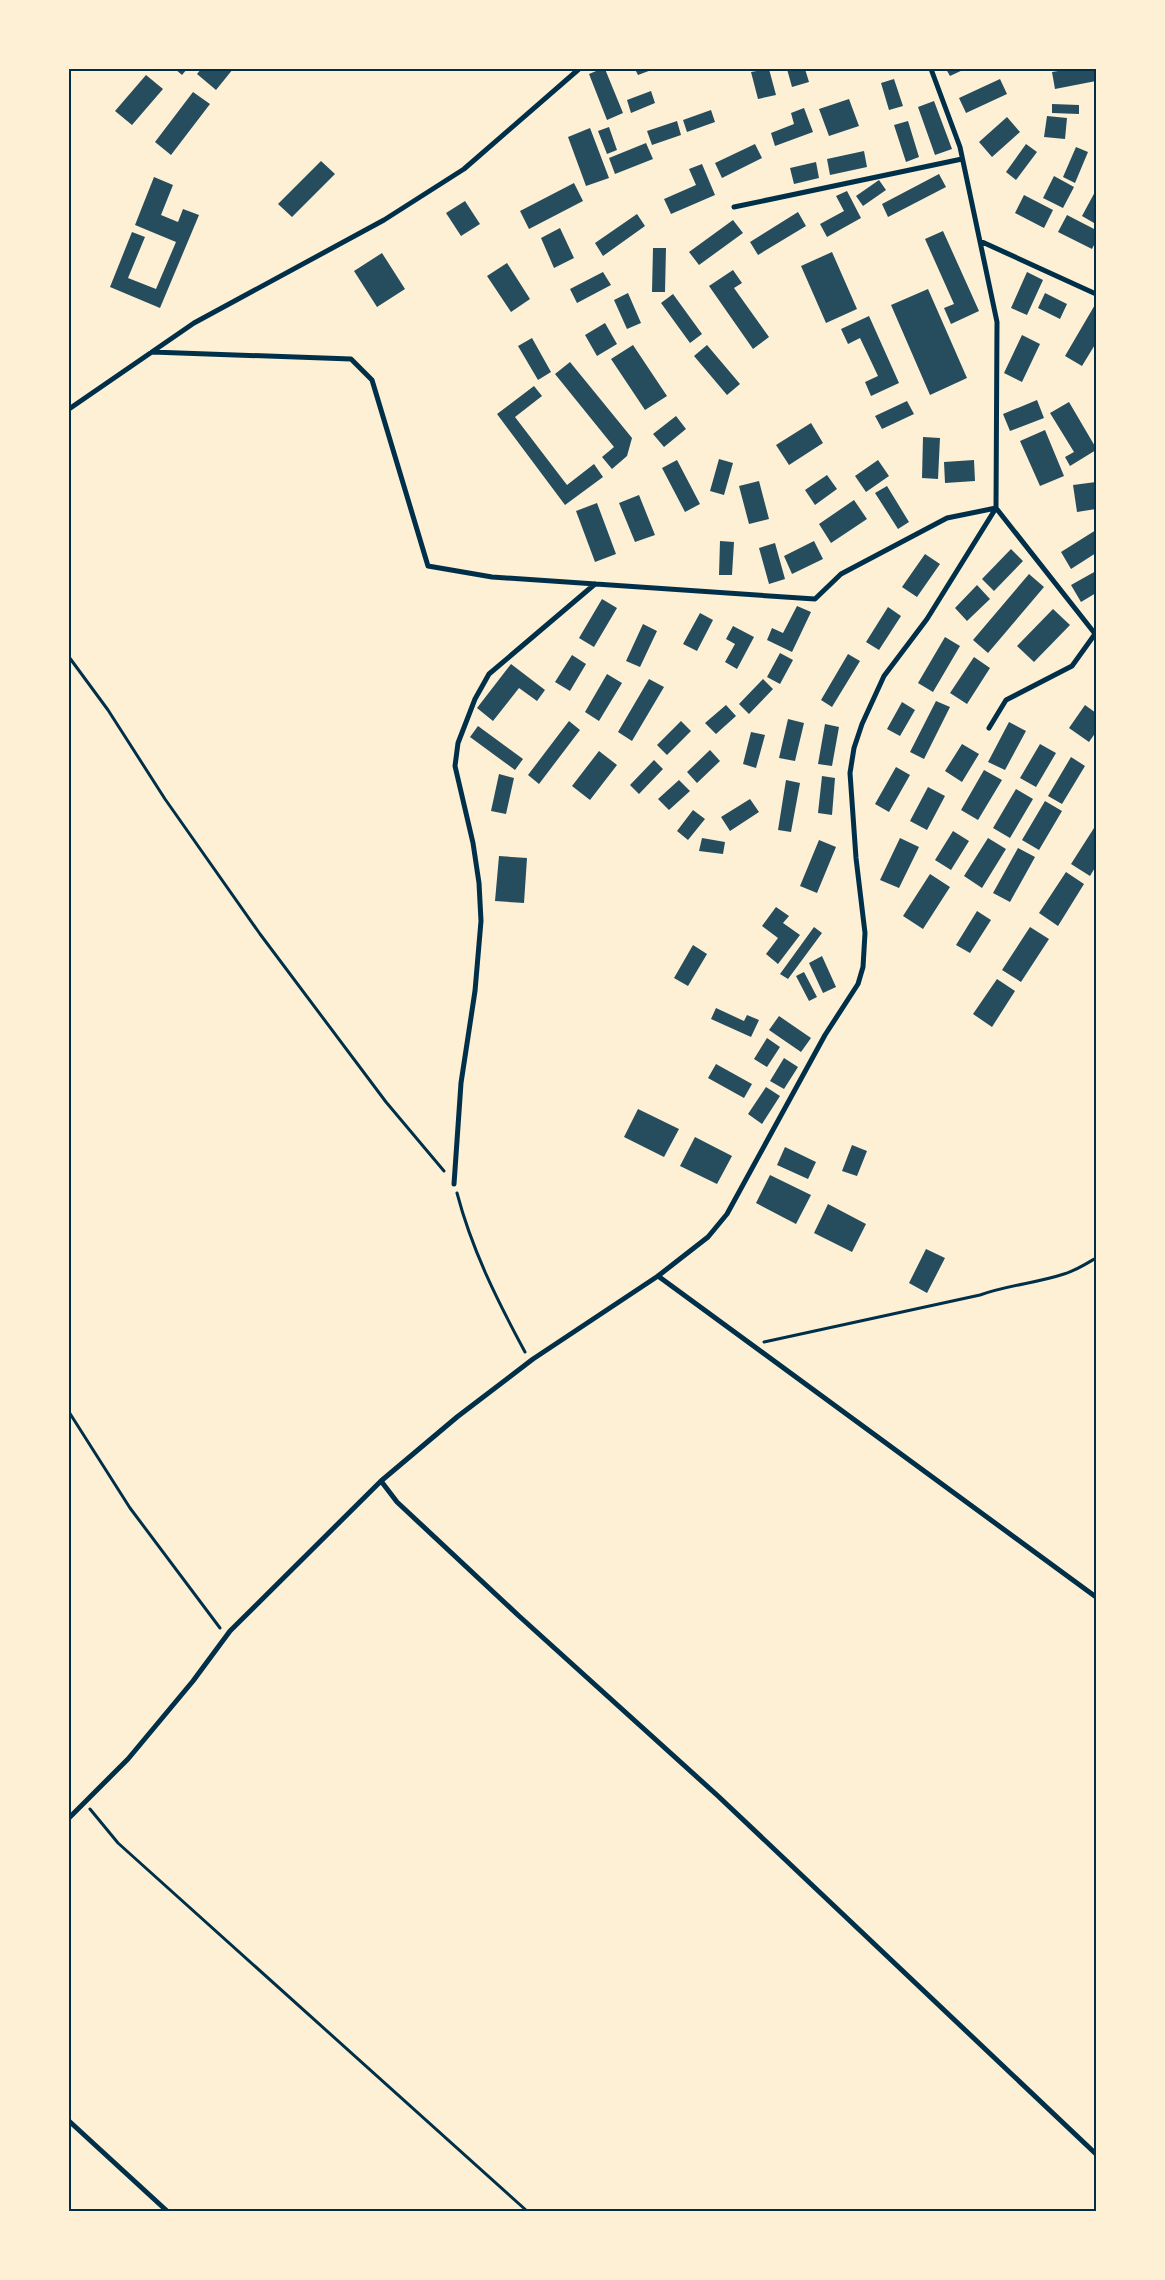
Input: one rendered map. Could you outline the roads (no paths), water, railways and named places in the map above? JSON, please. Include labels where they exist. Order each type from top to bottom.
[{"type":"street","points":[[69,408],[194,324],[384,220],[464,170],[579,69]]},
{"type":"street","points":[[69,1818],[128,1760],[193,1681],[226,1636],[381,1482],[458,1417],[530,1362],[658,1276],[708,1237],[727,1214],[825,1035],[858,984],[863,967],[866,933],[858,881],[850,773],[854,748],[862,724],[884,676],[927,619],[996,508],[997,322],[962,158],[931,69]]},
{"type":"street","points":[[734,207],[962,158]]},
{"type":"street","points":[[980,241],[1096,294]]},
{"type":"street","points":[[152,352],[351,359],[372,380],[428,566],[492,577],[815,599],[841,574],[947,518],[996,508]]},
{"type":"street","points":[[989,728],[1006,700],[1072,666],[1096,634],[996,508]]},
{"type":"street","points":[[454,1184],[461,1083],[475,991],[481,921],[480,882],[455,766],[458,743],[488,674],[596,584]]},
{"type":"street","points":[[658,1276],[1096,1597]]},
{"type":"street","points":[[381,1482],[397,1502],[504,1603],[718,1796],[1096,2154]]},
{"type":"street","points":[[69,2121],[167,2211]]}]
